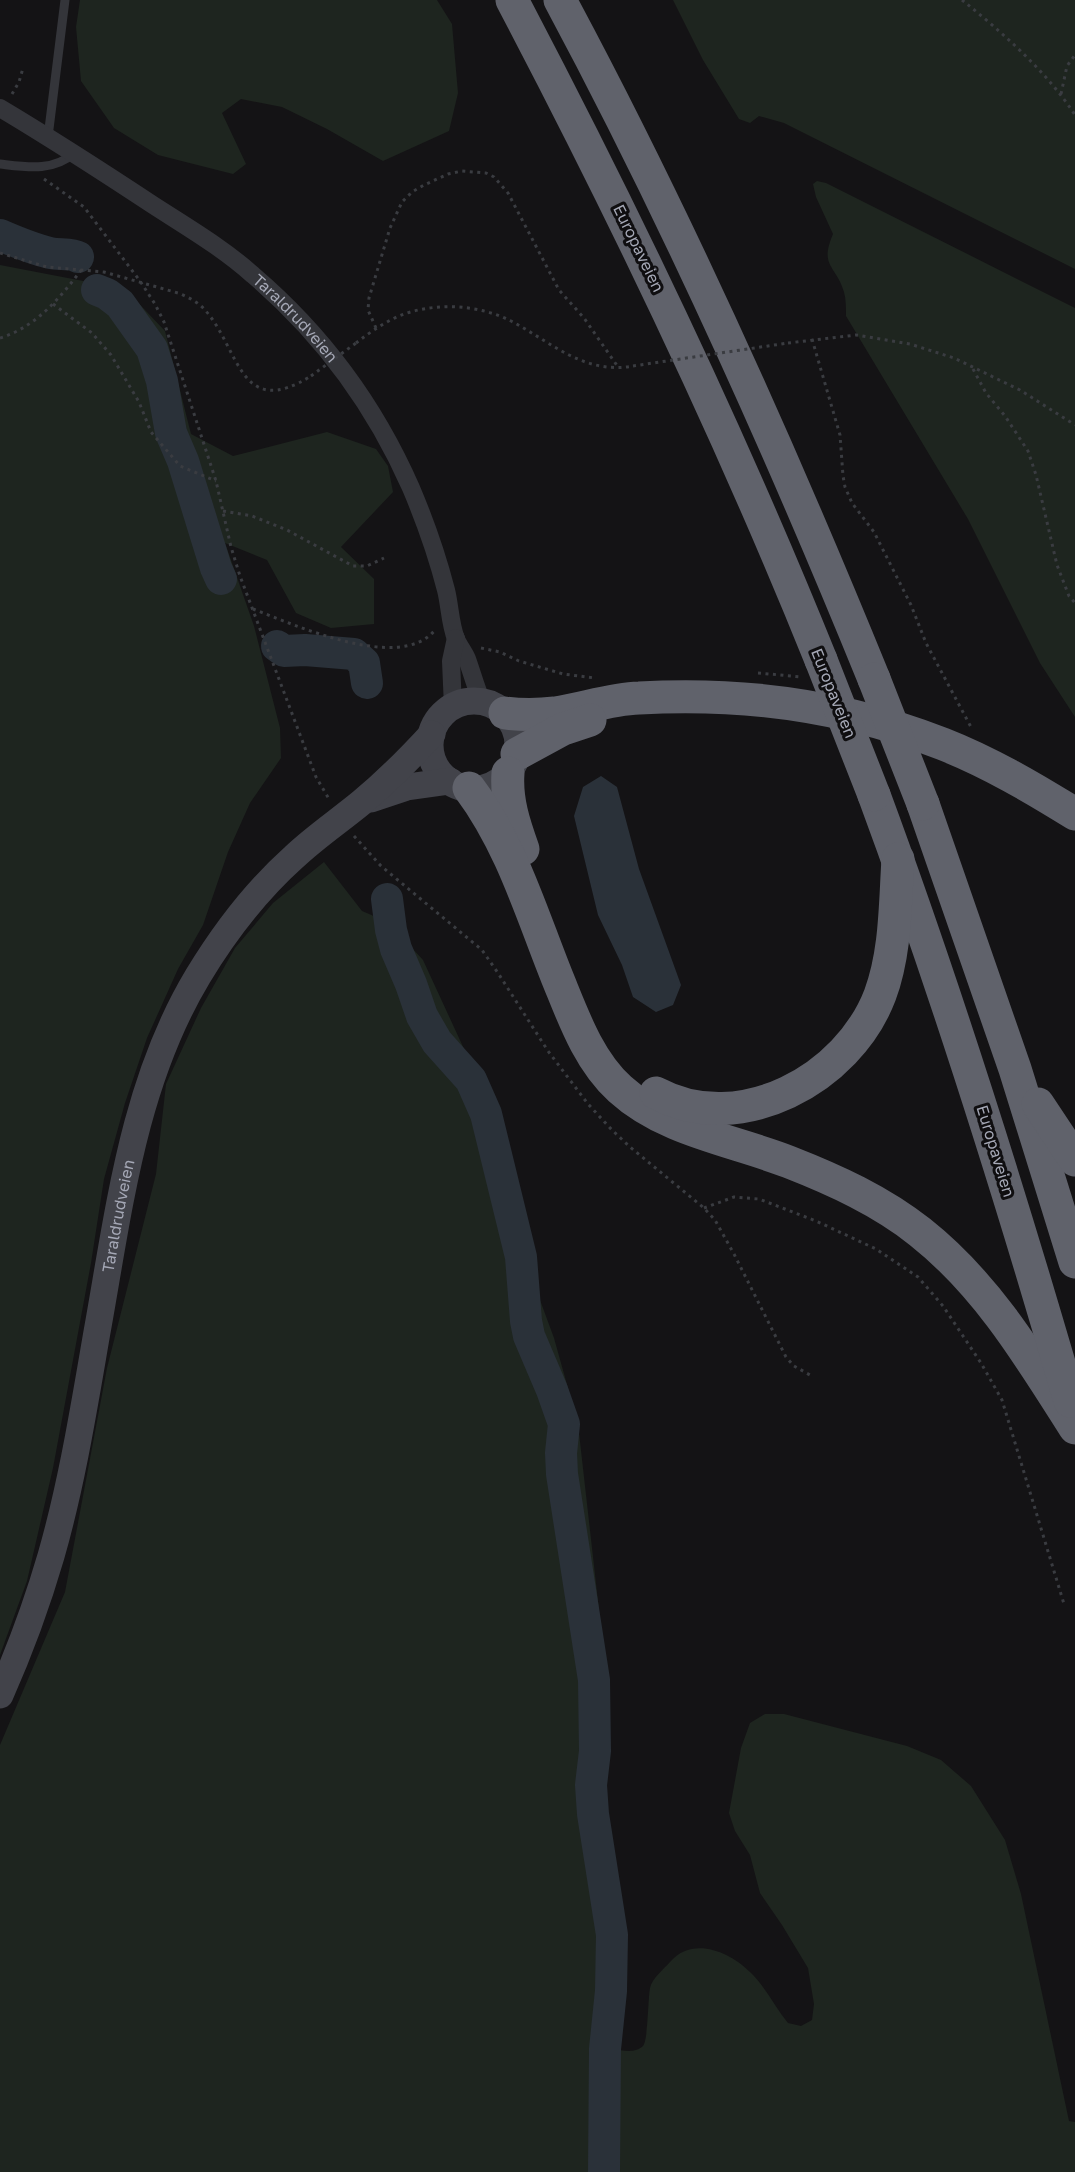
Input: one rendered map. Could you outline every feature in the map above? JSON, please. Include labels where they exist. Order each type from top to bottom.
[{"type":"highway","name":"Europaveien","points":[[512,0],[594,156],[681,337],[781,561],[821,660],[898,859],[974,1080],[1075,1418]]},
{"type":"highway","points":[[560,0],[720,321],[794,484],[874,679],[923,804],[1015,1069],[1075,1262]]},
{"type":"highway","points":[[493,707],[537,714],[638,698],[739,697],[802,705],[867,718],[944,744],[1028,785],[1075,814]]},
{"type":"highway","points":[[898,859],[892,941],[881,993],[868,1021],[852,1043],[812,1079],[770,1099],[728,1108],[686,1106],[646,1088],[632,1077],[617,1061],[593,1022],[515,826],[507,789],[513,763],[563,729],[603,716],[635,710],[681,708],[765,712],[850,725],[894,739],[987,775],[1075,823]]},
{"type":"highway","points":[[459,785],[499,834],[579,1029],[603,1071],[618,1087],[636,1103],[677,1124],[830,1178],[871,1200],[919,1231],[960,1268],[998,1312],[1075,1428]]},
{"type":"highway","points":[[1015,1069],[1075,1160]]},
{"type":"main road","points":[[462,703],[493,707],[516,732],[513,763],[490,786],[459,785],[440,772],[433,760],[432,734],[444,714],[462,703]]},
{"type":"main road","name":"Taraldrudveien","points":[[0,1695],[31,1617],[60,1523],[82,1418],[125,1178],[140,1112],[159,1055],[197,978],[243,912],[294,857],[361,802],[416,752],[432,734]]},
{"type":"main road","name":"Taraldrudveien","points":[[361,802],[407,787],[459,785]]},
{"type":"street","name":"Taraldrudveien","points":[[5,103],[48,137],[181,223],[246,269],[288,307],[324,346],[356,388],[398,459],[436,555],[447,592],[456,638],[493,707]]},
{"type":"street","name":"Taraldrudveien","points":[[453,707],[451,661],[456,638]]},
{"type":"lane","points":[[48,137],[65,0]]},
{"type":"lane","points":[[0,165],[50,166],[67,160],[74,153]]},
{"type":"path","points":[[962,0],[991,23],[1061,94],[1075,115]]},
{"type":"path","points":[[1061,94],[1067,66],[1075,55]]},
{"type":"path","points":[[5,103],[19,82],[23,68]]},
{"type":"path","points":[[376,328],[368,309],[369,298],[390,228],[402,202],[412,192],[436,179],[462,171],[479,172],[494,177],[508,193],[556,285],[584,318],[597,340],[611,355],[618,367]]},
{"type":"path","points":[[40,177],[84,207],[141,281],[164,322],[216,481],[231,547],[316,777],[330,801]]},
{"type":"path","points":[[0,254],[46,267],[104,272],[178,292],[199,303],[213,320],[243,373],[255,384],[275,391],[284,390],[311,376],[376,328],[400,316],[431,308],[447,307],[496,314],[583,362],[618,367],[812,339],[856,335],[883,338],[932,350],[972,367],[1020,390],[1075,425]]},
{"type":"path","points":[[0,338],[31,323],[53,304],[82,269]]},
{"type":"path","points":[[53,304],[92,333],[111,355],[139,402],[151,432],[180,466],[216,481]]},
{"type":"path","points":[[812,339],[840,435],[845,488],[852,503],[874,532],[911,605],[926,643],[975,736]]},
{"type":"path","points":[[972,367],[986,393],[1028,450],[1057,565],[1069,596],[1075,603]]},
{"type":"path","points":[[223,511],[252,516],[287,530],[354,566],[367,566],[384,558]]},
{"type":"path","points":[[253,609],[322,635],[382,648],[403,647],[423,640],[440,627],[456,638],[480,648],[500,652],[519,662],[536,665]]},
{"type":"path","points":[[353,835],[381,866],[482,950],[548,1051],[588,1104],[624,1142],[704,1208],[715,1220],[786,1357],[794,1366],[810,1375]]},
{"type":"path","points":[[704,1208],[734,1197],[759,1199],[816,1221],[876,1250],[918,1277],[943,1306],[981,1363],[1002,1400],[1064,1604]]},
{"type":"shaded area","points":[[80,0],[437,0],[452,24],[458,93],[449,131],[383,161],[327,129],[282,107],[241,99],[222,113],[246,164],[233,174],[158,155],[114,128],[81,81],[76,27]]},
{"type":"shaded area","points":[[673,0],[1075,0],[1075,269],[784,123],[759,116],[750,123],[739,119],[703,60]]},
{"type":"shaded area","points":[[817,181],[826,183],[1075,308],[1075,717],[1040,663],[968,519],[846,316],[844,292],[828,260],[829,245],[833,234],[816,197],[813,184]]},
{"type":"shaded area","points":[[0,265],[125,289],[165,331],[191,434],[233,456],[327,432],[376,449],[388,466],[393,492],[341,547],[374,579],[374,624],[331,628],[296,613],[267,560],[225,543],[254,626],[280,728],[281,758],[250,803],[228,852],[203,925],[178,969],[147,1038],[125,1103],[104,1179],[53,1468],[27,1581],[0,1655]]},
{"type":"shaded area","points":[[601,776],[617,787],[639,869],[681,985],[673,1005],[656,1012],[633,997],[622,965],[598,915],[574,816],[583,787]]},
{"type":"shaded area","points":[[324,862],[362,911],[388,922],[423,960],[483,1090],[512,1180],[533,1281],[554,1338],[578,1424],[599,1610],[603,1754],[614,1929],[615,1982],[612,2049],[632,2051],[643,2046],[651,1984],[679,1954],[699,1948],[721,1953],[741,1964],[760,1984],[788,2023],[801,2026],[812,2020],[814,2004],[808,1968],[760,1893],[750,1855],[735,1831],[729,1813],[741,1748],[750,1723],[765,1714],[784,1714],[907,1746],[941,1760],[971,1786],[1005,1840],[1021,1894],[1069,2121],[1075,2122],[1075,2172],[0,2172],[0,1745],[65,1592],[107,1368],[156,1174],[166,1084],[201,1008],[235,948],[273,903]]},
{"type":"waterway","points":[[0,235],[54,254],[78,257]]},
{"type":"waterway","points":[[97,290],[120,304],[152,349],[162,381],[171,433],[183,461],[221,579]]},
{"type":"waterway","points":[[277,646],[284,651],[305,650],[354,654],[364,663],[367,683]]},
{"type":"waterway","points":[[387,899],[396,949],[422,1016],[437,1042],[471,1080],[486,1114],[521,1257],[529,1336],[564,1424],[561,1453],[562,1474],[594,1680],[595,1751],[591,1785],[593,1814],[612,1935],[611,1991],[605,2049],[604,2172]]}]
